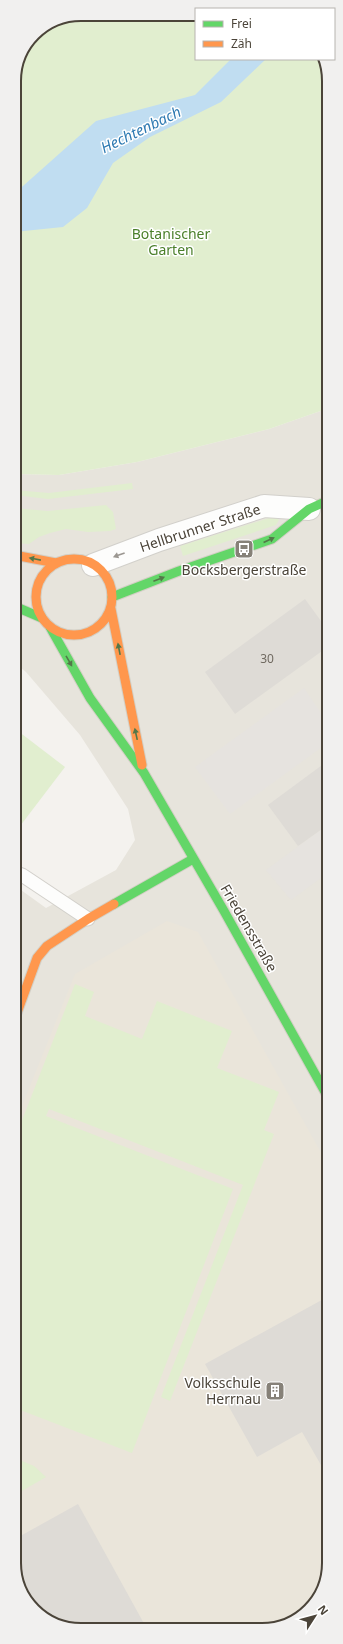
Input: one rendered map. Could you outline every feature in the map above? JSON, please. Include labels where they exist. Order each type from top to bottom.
[{"type":"street","name":"Hellbrunner Straße","points":[[112,597],[179,571],[272,539],[309,509],[322,503]]},
{"type":"street","name":"Hellbrunner Straße","points":[[93,565],[159,540],[264,506],[309,509]]},
{"type":"street","points":[[21,556],[56,563]]},
{"type":"street","points":[[68,559],[81,560],[93,565],[103,573],[110,584],[112,597],[111,609],[105,620],[96,629],[85,634],[73,636],[60,634],[50,628],[42,618],[37,607],[36,594],[39,581],[46,571],[56,563],[68,559]]},
{"type":"street","points":[[21,609],[42,618]]},
{"type":"street","name":"Friedensstraße","points":[[111,609],[144,773]]},
{"type":"street","name":"Friedensstraße","points":[[50,628],[90,698],[144,773],[224,911],[322,1086]]},
{"type":"street","points":[[21,1002],[37,958],[47,946],[88,919],[193,859]]},
{"type":"lane","points":[[21,875],[88,919]]},
{"type":"shaded area","points":[[322,410],[322,1567],[320,1578],[312,1596],[295,1596],[295,1613],[281,1620],[262,1623],[205,1623],[42,1608],[33,1599],[27,1589],[23,1578],[21,1563],[21,890],[46,908],[116,870],[135,840],[128,809],[80,735],[21,668],[21,474],[59,475],[137,462],[269,429]]},
{"type":"shaded area","points":[[304,688],[322,715],[322,747],[230,814],[195,767]]},
{"type":"shaded area","points":[[322,829],[322,877],[291,900],[266,870]]},
{"type":"shaded area","points":[[167,921],[198,932],[322,1154],[322,1567],[320,1578],[312,1596],[295,1596],[295,1613],[288,1617],[281,1620],[262,1623],[69,1622],[55,1617],[45,1611],[33,1599],[27,1589],[23,1578],[21,1563],[21,1109],[75,974]]},
{"type":"green space","name":"Botanischer Garten","points":[[195,21],[195,60],[318,60],[322,81],[322,410],[269,429],[137,462],[59,475],[21,474],[21,77],[27,55],[33,45],[51,29],[69,22]]},
{"type":"green space","points":[[132,483],[133,489],[48,499],[21,496],[21,491],[49,493]]},
{"type":"green space","points":[[106,505],[113,512],[116,529],[110,531],[88,532],[66,529],[39,537],[29,544],[21,543],[21,509],[48,511]]},
{"type":"green space","points":[[276,517],[279,520],[276,525],[183,556],[180,546]]},
{"type":"green space","points":[[21,733],[65,767],[21,825]]},
{"type":"green space","points":[[75,984],[94,992],[85,1016],[142,1039],[157,1001],[232,1031],[217,1068],[279,1092],[264,1130],[274,1134],[170,1401],[161,1397],[243,1185],[49,1109],[46,1116],[233,1189],[132,1453],[21,1410],[21,1123]]},
{"type":"green space","points":[[21,1461],[34,1466],[46,1477],[21,1492]]},
{"type":"water","name":"Hechtenbach","points":[[230,60],[265,60],[221,102],[150,137],[113,163],[87,208],[63,227],[21,231],[21,188],[96,121],[195,95]]},
{"type":"building","points":[[305,599],[322,622],[322,651],[235,714],[205,672]]},
{"type":"building","points":[[322,765],[322,829],[298,846],[268,805]]},
{"type":"building","name":"Volksschule Herrnau","points":[[322,1300],[322,1467],[302,1432],[257,1457],[205,1364]]},
{"type":"building","points":[[78,1504],[144,1623],[69,1622],[55,1617],[45,1611],[33,1599],[23,1578],[21,1563],[21,1536]]},
{"type":"traffic: fast","points":[[112,597],[179,571],[272,539],[309,509],[322,503]]},
{"type":"traffic: fast","points":[[21,609],[42,618]]},
{"type":"traffic: fast","points":[[50,627],[90,698],[144,773],[224,911],[322,1086]]},
{"type":"traffic: fast","points":[[114,904],[193,859]]},
{"type":"traffic: slow","points":[[21,556],[56,563]]},
{"type":"traffic: slow","points":[[74,559],[89,562],[101,570],[109,582],[112,597],[109,612],[101,624],[89,632],[74,635],[59,632],[47,624],[39,612],[36,597],[39,582],[47,570],[59,562],[74,559]]},
{"type":"traffic: slow","points":[[111,609],[142,765]]},
{"type":"traffic: slow","points":[[21,1002],[37,958],[47,946],[114,904]]},
{"type":"place","name":"Bocksbergerstraße","points":[[244,549]]},
{"type":"place","name":"Volksschule Herrnau","points":[[275,1391]]}]
